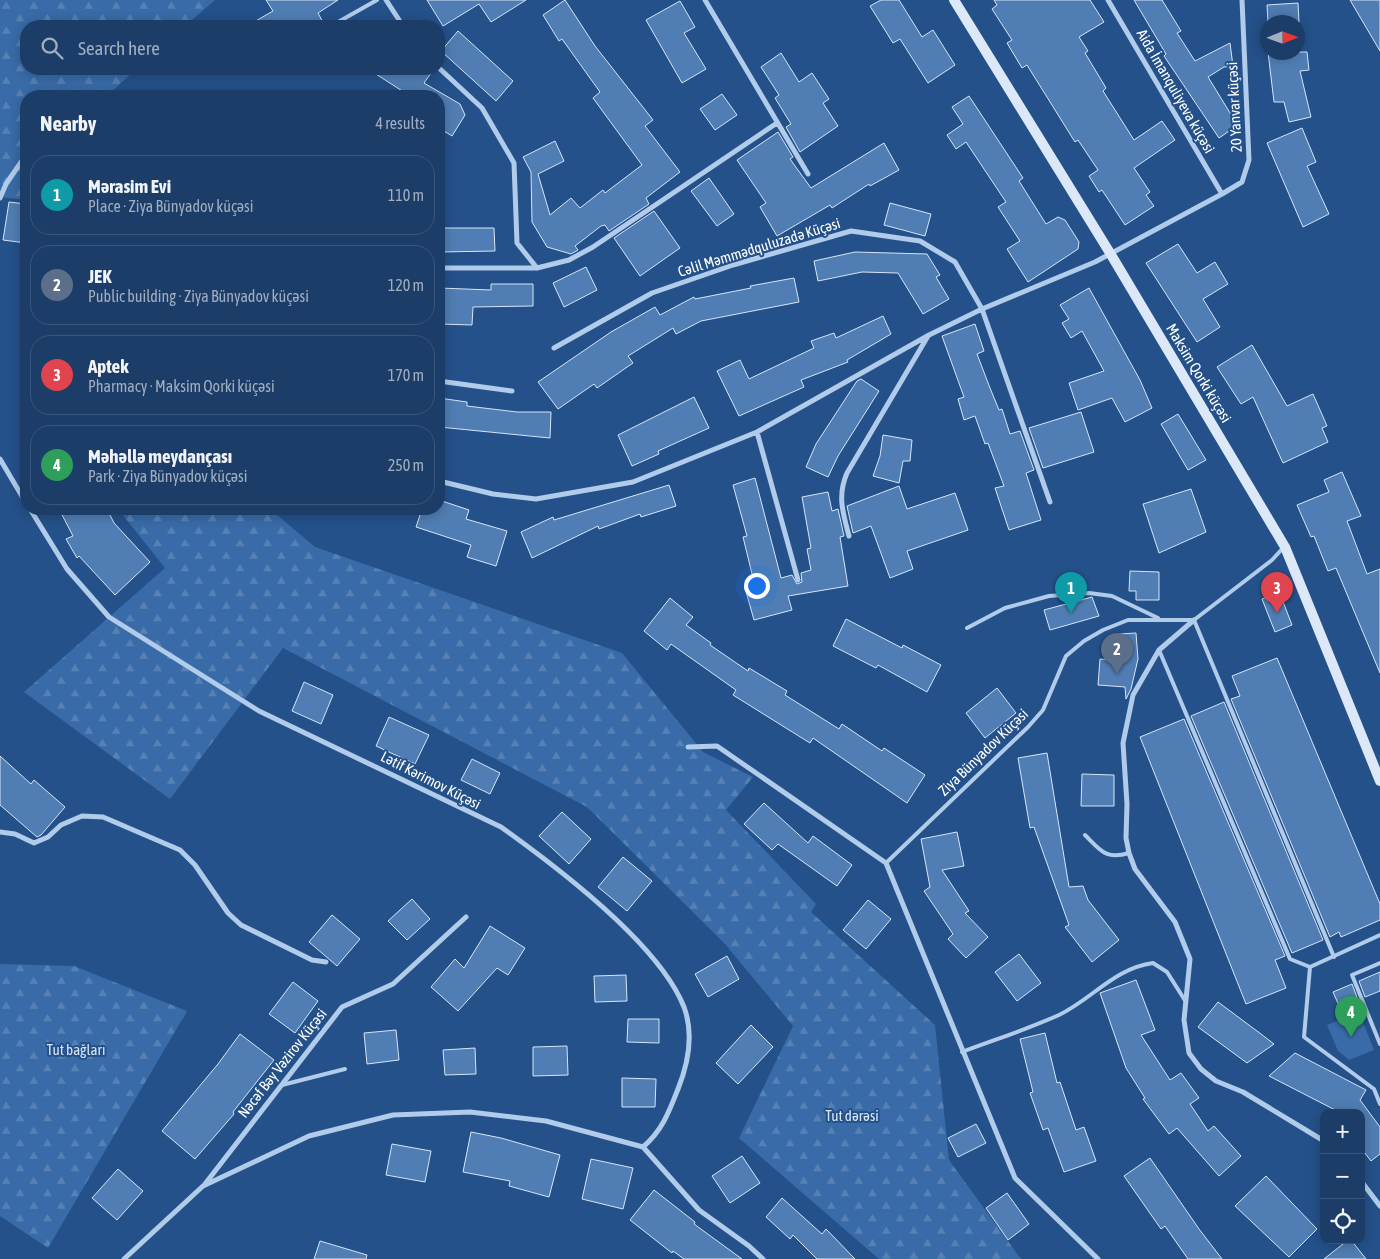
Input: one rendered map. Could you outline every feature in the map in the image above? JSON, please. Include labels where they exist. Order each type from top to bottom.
[{"type":"main road","name":"Maksim Qorki küçəsi","points":[[954,0],[1110,253],[1285,547],[1380,781]]},
{"type":"street","points":[[386,0],[399,20]]},
{"type":"street","points":[[705,0],[808,174]]},
{"type":"street","name":"Aida İmanquliyeva küçəsi","points":[[1108,0],[1222,194]]},
{"type":"street","name":"20 Yanvar küçəsi","points":[[1110,253],[1242,182],[1249,160],[1242,0]]},
{"type":"street","points":[[445,74],[482,108],[514,163],[517,243],[537,268]]},
{"type":"street","points":[[445,268],[537,268],[569,260],[593,247],[777,123]]},
{"type":"street","points":[[0,198],[6,184],[20,164]]},
{"type":"street","name":"Cəlil Məmmədquluzadə Küçəsi","points":[[554,348],[652,293],[733,266],[851,231],[920,241],[955,262],[982,309],[1050,502]]},
{"type":"street","points":[[445,482],[493,494],[536,499],[633,482],[757,432],[929,335],[982,309],[1095,262],[1110,253]]},
{"type":"street","points":[[849,536],[840,502],[841,486],[846,473],[929,335]]},
{"type":"street","points":[[445,382],[512,390]]},
{"type":"street","points":[[757,432],[798,580]]},
{"type":"street","points":[[0,459],[20,492]]},
{"type":"street","name":"Lətif Kərimov Küçəsi","points":[[34,515],[67,569],[109,617],[259,711],[501,827],[536,853],[629,933],[661,967],[684,1008],[689,1030],[684,1073],[678,1090],[665,1123],[654,1138],[643,1147]]},
{"type":"street","points":[[1194,620],[1159,650],[1133,695],[1123,743],[1127,804],[1126,838],[1129,853],[1135,869],[1175,922],[1190,959],[1184,1020],[1185,1038],[1189,1053],[1201,1069],[1216,1081],[1243,1092],[1320,1139]]},
{"type":"street","points":[[688,747],[717,746],[886,862],[1015,1178],[1098,1259]]},
{"type":"street","points":[[0,832],[15,834],[34,843],[48,837],[61,825],[82,816],[103,817],[180,850],[194,865],[228,913],[241,925],[312,960],[326,962]]},
{"type":"street","name":"Nəcəf Bəy Vəzirov Küçəsi","points":[[203,1186],[342,1006],[393,984],[466,917]]},
{"type":"street","points":[[124,1259],[203,1186],[309,1136],[393,1115],[470,1112],[546,1121],[643,1147],[699,1210],[749,1246],[763,1259]]},
{"type":"street","points":[[1365,1186],[1380,1206]]},
{"type":"lane","points":[[342,20],[377,0]]},
{"type":"lane","points":[[1285,547],[1272,560],[1194,620],[1334,957]]},
{"type":"lane","points":[[967,628],[1005,608],[1049,596],[1089,593],[1112,596],[1160,619]]},
{"type":"lane","name":"Ziya Bünyadov Küçəsi","points":[[886,862],[1043,710],[1066,656],[1103,630],[1128,620],[1194,620]]},
{"type":"lane","points":[[1159,650],[1290,960],[1310,967],[1380,935]]},
{"type":"lane","points":[[1085,835],[1107,855],[1114,857],[1129,853]]},
{"type":"lane","points":[[1380,962],[1352,974],[1380,1044]]},
{"type":"lane","points":[[962,1052],[1059,1015],[1114,978],[1136,966],[1153,963],[1166,972],[1187,1003]]},
{"type":"lane","points":[[1310,967],[1304,1037],[1374,1089],[1380,1104]]},
{"type":"lane","points":[[280,1086],[344,1069]]},
{"type":"green space","points":[[0,0],[215,0],[192,20],[20,20],[20,75],[130,75],[113,90],[20,90],[20,199],[0,197]]},
{"type":"green space","name":"Tut dərəsi","points":[[123,515],[277,515],[315,547],[622,653],[703,752],[753,777],[726,810],[816,904],[811,912],[935,1025],[949,1160],[1021,1259],[879,1259],[739,1138],[793,1026],[725,944],[587,807],[283,648],[170,799],[24,692],[165,568]]},
{"type":"green space","name":"Tut bağları","points":[[0,964],[74,966],[187,1011],[48,1248],[0,1216]]},
{"type":"green space","points":[[1359,1012],[1374,1050],[1349,1060],[1338,1051],[1327,1025]]},
{"type":"building","points":[[266,0],[338,0],[318,13],[322,20],[257,20],[273,11]]},
{"type":"building","points":[[427,0],[526,0],[491,22],[479,4],[445,25],[445,20],[439,20]]},
{"type":"building","points":[[565,0],[595,46],[653,120],[645,126],[680,172],[646,198],[649,204],[609,231],[605,225],[601,226],[575,246],[578,250],[571,254],[547,247],[532,222],[531,172],[523,157],[555,141],[564,161],[538,174],[550,215],[571,198],[580,208],[603,190],[605,193],[642,165],[593,98],[600,92],[562,39],[559,41],[543,15]]},
{"type":"building","points":[[881,0],[899,0],[922,37],[933,30],[955,65],[928,83],[900,39],[893,43],[870,6]]},
{"type":"building","points":[[994,0],[1090,0],[1104,22],[1079,37],[1088,51],[1085,53],[1106,88],[1103,91],[1134,140],[1162,121],[1175,140],[1134,168],[1150,192],[1146,195],[1154,206],[1125,225],[1102,190],[1099,192],[1089,176],[1098,170],[1078,140],[1075,142],[1027,65],[1022,68],[1007,43],[1012,40],[992,9],[997,5]]},
{"type":"building","points":[[1134,0],[1162,0],[1181,31],[1177,33],[1195,61],[1230,43],[1233,66],[1224,67],[1208,77],[1235,121],[1235,127],[1219,138],[1164,56],[1166,54]]},
{"type":"building","points":[[1350,0],[1380,0],[1380,51]]},
{"type":"building","points":[[680,1],[695,27],[684,33],[706,69],[682,83],[646,20]]},
{"type":"building","points":[[1298,3],[1299,15],[1268,15],[1267,5]]},
{"type":"building","points":[[458,31],[513,81],[496,101],[445,55],[445,46]]},
{"type":"building","points":[[1305,52],[1307,52],[1309,70],[1300,71],[1311,117],[1289,122],[1284,102],[1274,102],[1269,60],[1305,60]]},
{"type":"building","points":[[781,53],[799,82],[812,73],[829,99],[823,103],[838,126],[800,152],[786,127],[791,124],[775,98],[779,95],[761,67]]},
{"type":"building","points":[[377,75],[430,75],[424,83],[436,90],[401,90]]},
{"type":"building","points":[[722,94],[737,115],[715,130],[700,109]]},
{"type":"building","points":[[445,95],[460,104],[465,115],[452,136],[445,132]]},
{"type":"building","points":[[969,96],[1023,178],[1019,181],[1046,224],[1058,217],[1065,220],[1079,242],[1078,249],[1028,282],[1007,249],[1020,241],[998,207],[1006,202],[966,142],[956,149],[947,135],[963,124],[952,107]]},
{"type":"building","points":[[1302,128],[1316,162],[1307,166],[1329,214],[1303,227],[1267,143]]},
{"type":"building","points":[[778,132],[793,157],[790,159],[811,188],[884,143],[899,170],[870,186],[869,184],[832,208],[830,205],[777,236],[760,207],[766,203],[737,160]]},
{"type":"building","points":[[709,178],[734,214],[717,226],[691,191]]},
{"type":"building","points":[[9,202],[20,203],[20,242],[3,240]]},
{"type":"building","points":[[890,203],[931,214],[925,236],[884,225]]},
{"type":"building","points":[[654,211],[680,248],[640,276],[614,238]]},
{"type":"building","points":[[445,228],[494,228],[495,251],[445,252]]},
{"type":"building","points":[[1178,244],[1197,273],[1215,262],[1228,284],[1203,299],[1220,327],[1197,342],[1146,263]]},
{"type":"building","points":[[855,252],[927,254],[940,275],[936,277],[949,299],[923,314],[898,273],[862,272],[818,281],[814,261]]},
{"type":"building","points":[[586,267],[597,290],[564,307],[553,283]]},
{"type":"building","points":[[794,278],[799,302],[701,321],[676,334],[673,328],[628,356],[633,363],[597,388],[594,384],[558,409],[538,382],[611,332],[655,307],[660,315],[694,297],[695,299]]},
{"type":"building","points":[[491,284],[533,284],[533,306],[473,307],[472,325],[445,324],[445,288],[491,290]]},
{"type":"building","points":[[1089,288],[1140,380],[1152,408],[1125,422],[1112,398],[1078,410],[1069,383],[1104,371],[1082,331],[1071,338],[1062,323],[1069,319],[1060,305]]},
{"type":"building","points":[[883,316],[891,334],[847,360],[848,362],[801,380],[804,387],[739,416],[717,371],[740,360],[749,379],[814,348],[811,341],[834,333],[836,338]]},
{"type":"building","points":[[975,324],[984,351],[977,354],[990,388],[999,410],[1002,409],[1010,434],[1020,431],[1034,470],[1026,473],[1041,520],[1009,530],[995,488],[1004,486],[988,443],[985,444],[975,416],[964,420],[958,399],[964,397],[942,336]]},
{"type":"building","points":[[1252,345],[1287,406],[1313,394],[1327,426],[1322,428],[1328,442],[1283,463],[1253,397],[1241,404],[1217,367]]},
{"type":"building","points":[[861,379],[879,391],[838,456],[828,477],[806,467],[816,444],[857,381]]},
{"type":"building","points":[[694,397],[709,428],[658,451],[659,454],[632,466],[618,435]]},
{"type":"building","points":[[445,399],[467,402],[467,406],[517,412],[551,412],[550,438],[445,428]]},
{"type":"building","points":[[1081,412],[1094,452],[1043,468],[1029,428]]},
{"type":"building","points":[[1178,414],[1206,460],[1188,470],[1161,424]]},
{"type":"building","points":[[883,435],[912,440],[910,461],[903,461],[899,483],[873,476],[880,456]]},
{"type":"building","points":[[1342,472],[1361,516],[1347,521],[1367,574],[1380,569],[1380,673],[1336,568],[1328,571],[1314,536],[1311,537],[1297,505],[1329,492],[1324,480]]},
{"type":"building","points":[[755,478],[781,578],[792,575],[797,584],[802,582],[801,573],[811,570],[807,549],[811,548],[802,497],[828,492],[832,511],[838,509],[844,536],[840,537],[848,586],[788,596],[792,610],[754,620],[745,588],[755,586],[743,537],[747,536],[733,485]]},
{"type":"building","points":[[669,485],[676,506],[641,517],[640,514],[599,529],[598,526],[532,558],[521,532],[553,517],[554,520]]},
{"type":"building","points":[[899,486],[907,509],[955,493],[968,530],[907,551],[913,569],[890,578],[871,526],[853,533],[847,506]]},
{"type":"building","points":[[1191,489],[1206,532],[1159,553],[1143,504]]},
{"type":"building","points":[[445,502],[469,510],[466,519],[507,531],[496,566],[467,557],[471,545],[416,527],[420,515],[445,515]]},
{"type":"building","points":[[62,515],[110,515],[114,523],[150,562],[115,595],[79,556],[77,558],[66,539],[73,536]]},
{"type":"building","points":[[1130,571],[1159,572],[1159,600],[1136,600],[1136,591],[1129,591]]},
{"type":"building","points":[[1272,595],[1282,599],[1292,625],[1275,632],[1262,599]]},
{"type":"building","points":[[1092,597],[1099,616],[1050,630],[1044,610]]},
{"type":"building","points":[[670,598],[693,617],[686,625],[711,643],[710,645],[748,671],[749,668],[787,691],[785,695],[839,729],[842,724],[882,751],[884,748],[925,775],[907,803],[813,738],[810,743],[733,695],[736,690],[671,644],[667,650],[644,631]]},
{"type":"building","points":[[846,619],[902,648],[903,645],[941,665],[927,692],[878,665],[876,668],[833,646]]},
{"type":"building","points":[[1136,633],[1138,659],[1131,689],[1126,699],[1125,687],[1098,685],[1100,659],[1122,661],[1119,634]]},
{"type":"building","points":[[1277,658],[1380,904],[1380,920],[1341,937],[1339,932],[1330,937],[1231,699],[1240,696],[1232,676]]},
{"type":"building","points":[[304,682],[333,695],[321,724],[292,711]]},
{"type":"building","points":[[997,688],[1016,713],[985,738],[966,713]]},
{"type":"building","points":[[1224,702],[1323,940],[1292,953],[1191,716]]},
{"type":"building","points":[[389,717],[429,735],[415,764],[376,746]]},
{"type":"building","points":[[1184,719],[1285,956],[1275,960],[1286,988],[1246,1004],[1140,737]]},
{"type":"building","points":[[1047,753],[1069,887],[1083,886],[1088,900],[1119,940],[1092,962],[1065,927],[1069,925],[1034,827],[1030,828],[1018,758]]},
{"type":"building","points":[[0,756],[31,784],[34,780],[65,807],[41,835],[37,837],[0,805]]},
{"type":"building","points":[[472,759],[500,773],[490,794],[461,780]]},
{"type":"building","points":[[1082,774],[1114,775],[1114,806],[1081,806]]},
{"type":"building","points":[[764,803],[808,843],[813,836],[852,865],[837,886],[778,844],[772,850],[744,824]]},
{"type":"building","points":[[562,812],[591,839],[569,864],[539,836]]},
{"type":"building","points":[[957,832],[964,866],[942,870],[969,911],[965,913],[988,937],[966,958],[948,939],[953,934],[924,891],[930,887],[921,839]]},
{"type":"building","points":[[623,857],[652,881],[627,911],[598,887]]},
{"type":"building","points":[[412,899],[430,919],[407,940],[388,921]]},
{"type":"building","points":[[868,900],[891,919],[866,949],[843,930]]},
{"type":"building","points":[[332,915],[360,939],[337,966],[309,942]]},
{"type":"building","points":[[490,926],[525,948],[508,975],[497,968],[458,1011],[431,987],[455,959],[464,968]]},
{"type":"building","points":[[1019,954],[1041,983],[1017,1001],[995,972]]},
{"type":"building","points":[[727,956],[739,979],[708,997],[695,974]]},
{"type":"building","points":[[1380,972],[1380,991],[1365,997],[1359,981]]},
{"type":"building","points":[[626,975],[627,1001],[595,1002],[594,976]]},
{"type":"building","points":[[1136,980],[1155,1030],[1141,1035],[1170,1080],[1181,1073],[1199,1098],[1190,1104],[1208,1131],[1214,1126],[1241,1156],[1219,1176],[1177,1128],[1169,1134],[1143,1099],[1145,1098],[1126,1068],[1100,993]]},
{"type":"building","points":[[293,982],[318,1001],[295,1033],[269,1014]]},
{"type":"building","points":[[1352,984],[1358,1000],[1340,1008],[1333,992]]},
{"type":"building","points":[[1218,1002],[1274,1044],[1247,1063],[1198,1027]]},
{"type":"building","points":[[628,1019],[659,1019],[659,1043],[627,1042]]},
{"type":"building","points":[[751,1025],[773,1047],[738,1084],[716,1063]]},
{"type":"building","points":[[396,1030],[399,1060],[367,1064],[364,1033]]},
{"type":"building","points":[[1045,1033],[1057,1083],[1060,1082],[1076,1130],[1084,1127],[1096,1161],[1064,1172],[1048,1128],[1043,1130],[1030,1093],[1033,1092],[1020,1039]]},
{"type":"building","points":[[240,1034],[274,1060],[233,1112],[234,1114],[195,1159],[162,1131],[218,1064]]},
{"type":"building","points":[[567,1046],[568,1075],[533,1076],[533,1047]]},
{"type":"building","points":[[475,1048],[476,1074],[445,1075],[443,1050]]},
{"type":"building","points":[[1295,1053],[1366,1090],[1360,1100],[1380,1127],[1380,1154],[1371,1161],[1365,1153],[1365,1109],[1333,1109],[1269,1076]]},
{"type":"building","points":[[622,1078],[656,1079],[655,1107],[622,1107]]},
{"type":"building","points":[[976,1124],[986,1143],[958,1157],[948,1138]]},
{"type":"building","points":[[471,1132],[501,1138],[560,1155],[549,1197],[509,1186],[510,1181],[463,1172]]},
{"type":"building","points":[[392,1144],[431,1151],[425,1182],[386,1175]]},
{"type":"building","points":[[742,1156],[760,1183],[730,1203],[712,1176]]},
{"type":"building","points":[[1150,1158],[1222,1259],[1188,1259],[1165,1226],[1161,1229],[1124,1176]]},
{"type":"building","points":[[591,1159],[633,1168],[623,1209],[582,1199]]},
{"type":"building","points":[[118,1169],[143,1191],[117,1220],[92,1198]]},
{"type":"building","points":[[1266,1176],[1317,1229],[1289,1257],[1235,1206]]},
{"type":"building","points":[[654,1190],[695,1222],[694,1224],[742,1259],[684,1259],[673,1251],[672,1253],[630,1220]]},
{"type":"building","points":[[1007,1193],[1029,1224],[1008,1240],[986,1208]]},
{"type":"building","points":[[782,1198],[822,1234],[826,1229],[855,1259],[817,1259],[793,1235],[790,1239],[766,1217]]},
{"type":"building","points":[[320,1241],[367,1255],[366,1259],[314,1259]]},
{"type":"building","points":[[1343,1244],[1354,1244],[1366,1259],[1324,1259]]},
{"type":"place","name":"Mərasim Evi","points":[[1071,613]]},
{"type":"place","name":"Aptek","points":[[1277,613]]},
{"type":"place","name":"JEK","points":[[1117,674]]},
{"type":"place","name":"Məhəllə meydançası","points":[[1351,1037]]}]
